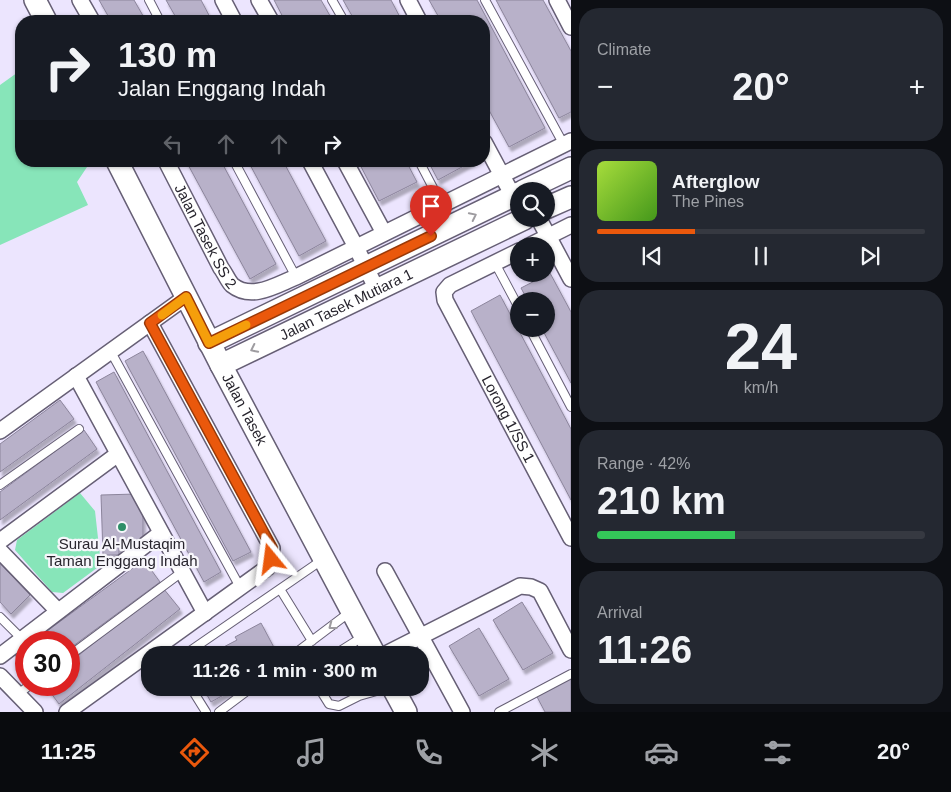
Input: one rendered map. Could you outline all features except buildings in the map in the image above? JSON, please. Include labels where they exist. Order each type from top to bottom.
[{"type":"street","points":[[34,0],[43,15]]},
{"type":"street","points":[[80,0],[89,15]]},
{"type":"street","points":[[223,0],[231,15]]},
{"type":"street","points":[[259,0],[268,15]]},
{"type":"street","points":[[408,0],[416,15]]},
{"type":"street","points":[[557,0],[571,27]]},
{"type":"street","points":[[296,277],[568,143]]},
{"type":"street","points":[[490,153],[502,176],[510,185]]},
{"type":"street","name":"Jalan Tasek","points":[[121,167],[209,343],[370,646]]},
{"type":"street","name":"Jalan Tasek SS 2","points":[[169,167],[232,284],[246,292],[261,292],[296,277]]},
{"type":"street","points":[[313,167],[377,290]]},
{"type":"street","points":[[348,167],[384,234]]},
{"type":"street","name":"Jalan Tasek Mutiara 1","points":[[542,182],[571,168]]},
{"type":"street","points":[[555,204],[571,197]]},
{"type":"street","name":"Jalan Tasek Mutiara 1","points":[[209,343],[510,198]]},
{"type":"street","points":[[548,236],[571,225]]},
{"type":"street","name":"Jalan Tasek Mutiara 1","points":[[221,365],[510,226]]},
{"type":"street","points":[[543,227],[571,279]]},
{"type":"street","points":[[495,263],[510,256]]},
{"type":"street","name":"Lorong 1/SS 1","points":[[495,263],[450,285],[444,292],[445,300],[571,538]]},
{"type":"street","points":[[0,431],[186,297]]},
{"type":"street","points":[[68,712],[267,568],[271,559],[272,548],[150,323]]},
{"type":"street","points":[[76,376],[204,613]]},
{"type":"street","points":[[0,541],[118,454]]},
{"type":"street","points":[[33,631],[161,533]]},
{"type":"street","points":[[0,551],[58,612]]},
{"type":"street","points":[[385,571],[462,712]]},
{"type":"street","points":[[402,646],[520,586],[540,590],[571,650]]},
{"type":"street","points":[[0,656],[15,644]]},
{"type":"street","points":[[2,681],[15,692]]},
{"type":"street","points":[[20,696],[35,712]]},
{"type":"street","points":[[397,696],[406,712]]},
{"type":"lane","points":[[149,0],[157,15]]},
{"type":"lane","points":[[332,0],[341,15]]},
{"type":"lane","points":[[485,0],[568,143]]},
{"type":"lane","points":[[237,167],[296,277]]},
{"type":"lane","points":[[422,167],[442,205]]},
{"type":"lane","points":[[495,263],[510,292]]},
{"type":"lane","points":[[534,337],[571,407]]},
{"type":"lane","points":[[110,352],[240,587]]},
{"type":"lane","points":[[0,485],[79,429]]},
{"type":"lane","points":[[197,646],[323,559]]},
{"type":"lane","points":[[80,648],[182,572]]},
{"type":"lane","points":[[280,589],[312,641]]},
{"type":"lane","points":[[305,646],[352,611]]},
{"type":"lane","points":[[0,617],[15,632]]},
{"type":"lane","points":[[349,646],[365,636]]},
{"type":"lane","points":[[498,712],[571,674]]},
{"type":"lane","points":[[196,696],[206,712]]},
{"type":"lane","points":[[219,712],[240,696]]},
{"type":"lane","points":[[324,696],[329,704],[338,706],[359,696]]},
{"type":"green space","points":[[15,74],[15,167],[87,167],[77,182],[88,205],[0,245],[0,85]]},
{"type":"green space","points":[[80,493],[95,511],[101,565],[63,593],[52,592],[15,550],[17,540]]},
{"type":"slow traffic","points":[[162,315],[186,297],[209,343],[246,325]]},
{"type":"place","name":"Surau Al-Mustaqim Taman Enggang Indah","points":[[122,527]]},
{"type":"route","points":[[271,559],[272,548],[150,323],[186,297],[209,343],[431,236]]}]
